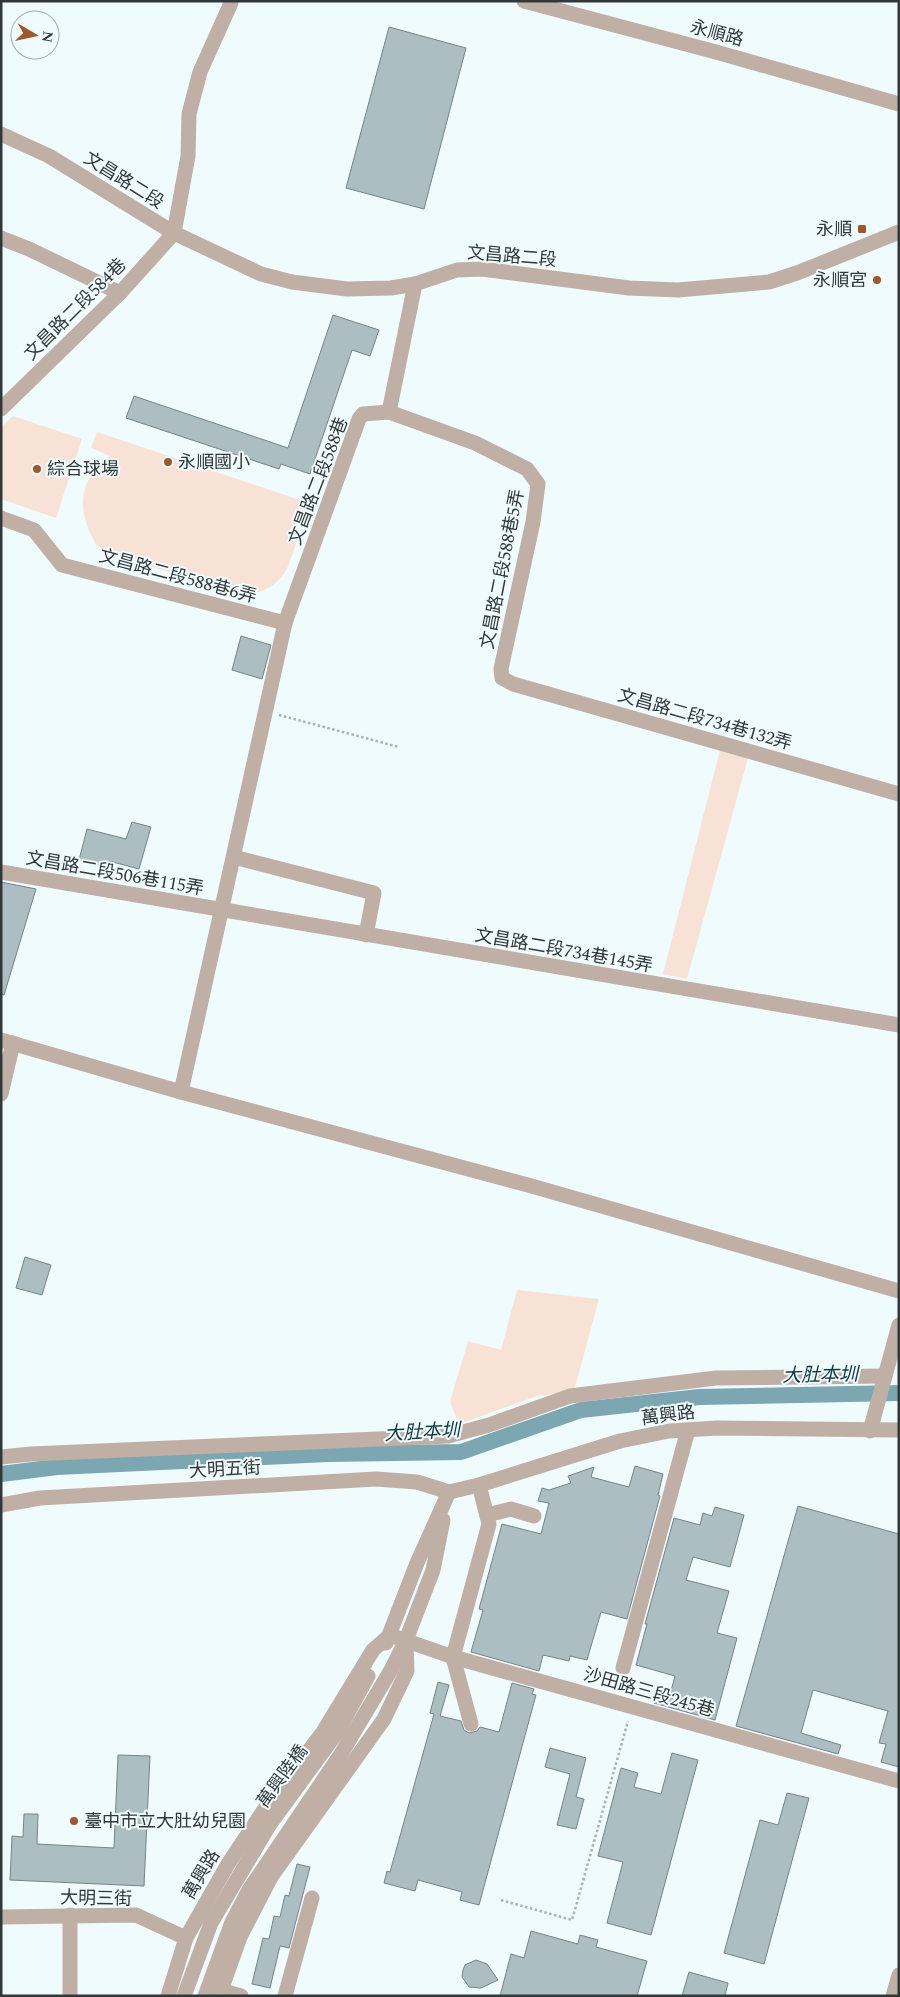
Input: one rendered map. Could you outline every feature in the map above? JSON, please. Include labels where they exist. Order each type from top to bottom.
[{"type":"street","name":"永順路","points":[[524,1],[716,52],[899,104]]},
{"type":"street","points":[[174,233],[188,156],[189,114],[200,72],[231,3]]},
{"type":"street","name":"文昌路二段","points":[[1,134],[49,156],[174,233],[261,274],[292,282],[346,289],[391,288],[416,284],[457,270],[482,269],[629,288],[678,290],[769,282],[797,273],[899,232]]},
{"type":"street","name":"文昌路二段584巷","points":[[1,409],[120,293],[174,233]]},
{"type":"street","points":[[1,238],[29,249],[120,293]]},
{"type":"street","points":[[389,412],[416,284]]},
{"type":"street","name":"文昌路二段588巷","points":[[181,1092],[223,910],[285,623],[359,419],[363,414],[389,412]]},
{"type":"street","name":"文昌路二段588巷5弄","points":[[389,412],[475,444],[526,469],[538,484],[533,522],[501,669],[502,678]]},
{"type":"street","name":"文昌路二段588巷6弄","points":[[1,518],[34,530],[62,565],[285,623]]},
{"type":"street","name":"文昌路二段734巷132弄","points":[[502,678],[513,684],[899,794]]},
{"type":"street","points":[[234,857],[374,893],[366,936]]},
{"type":"street","name":"文昌路二段506巷115弄","points":[[1,872],[223,910]]},
{"type":"street","name":"文昌路二段734巷145弄","points":[[223,910],[366,936],[899,1025]]},
{"type":"street","points":[[1,1094],[7,1042],[181,1092],[528,1185],[899,1290]]},
{"type":"street","points":[[870,1431],[899,1324]]},
{"type":"street","points":[[1,1457],[448,1436],[489,1425],[570,1396],[716,1378],[885,1376]]},
{"type":"street","name":"萬興路","points":[[376,1661],[390,1635],[417,1563],[449,1492],[479,1485],[620,1441],[669,1431],[716,1428],[899,1430]]},
{"type":"street","points":[[623,1668],[688,1430]]},
{"type":"street","name":"大明五街","points":[[1,1505],[40,1498],[376,1479],[417,1482],[449,1492]]},
{"type":"street","points":[[471,1724],[453,1657],[489,1524],[479,1485]]},
{"type":"street","points":[[241,1996],[219,1993],[240,1938],[271,1877],[384,1719],[407,1671],[406,1640],[433,1570],[449,1492]]},
{"type":"street","points":[[487,1515],[511,1509],[534,1516]]},
{"type":"street","name":"萬興路","points":[[168,1996],[186,1938],[228,1864],[259,1818],[323,1732],[373,1650],[390,1635]]},
{"type":"street","name":"沙田路三段245巷","points":[[390,1635],[453,1657],[899,1782]]},
{"type":"street","name":"萬興陸橋","points":[[205,1996],[232,1922],[249,1890],[341,1754],[391,1670],[406,1640]]},
{"type":"street","name":"萬興陸橋","points":[[184,1996],[210,1923],[270,1824],[338,1732],[376,1661]]},
{"type":"street","points":[[285,1996],[312,1898]]},
{"type":"street","name":"大明三街","points":[[1,1917],[136,1915],[186,1938]]},
{"type":"street","points":[[70,1916],[70,1996]]},
{"type":"street","points":[[893,1996],[899,1975]]},
{"type":"path","points":[[266,712],[399,748]]},
{"type":"path","points":[[501,1900],[572,1920],[632,1707]]},
{"type":"shaded area","name":"綜合球場","points":[[13,416],[82,439],[56,518],[1,499],[1,427]]},
{"type":"shaded area","points":[[97,432],[312,504],[307,521],[294,517],[297,539],[288,566],[282,576],[274,584],[259,592],[228,589],[129,559],[97,546],[86,521],[83,498],[91,476],[110,456],[91,448]]},
{"type":"shaded area","points":[[720,750],[748,758],[687,979],[663,974]]},
{"type":"shaded area","points":[[517,1290],[599,1299],[574,1391],[537,1396],[459,1424],[450,1402],[468,1341],[501,1350]]},
{"type":"building","points":[[389,27],[466,48],[424,209],[346,188]]},
{"type":"building","points":[[333,315],[379,330],[370,356],[352,350],[310,474],[281,464],[279,469],[126,418],[134,396],[288,448]]},
{"type":"building","points":[[241,636],[271,645],[262,679],[232,670]]},
{"type":"building","points":[[132,822],[151,827],[139,869],[109,861],[107,867],[79,860],[87,829],[126,839]]},
{"type":"building","points":[[1,882],[36,889],[4,995],[1,994]]},
{"type":"building","points":[[25,1257],[51,1265],[42,1295],[16,1288]]},
{"type":"building","points":[[635,1466],[663,1474],[658,1495],[660,1496],[627,1619],[601,1612],[587,1660],[570,1656],[569,1661],[543,1655],[539,1671],[471,1652],[483,1610],[479,1609],[502,1524],[541,1534],[549,1503],[538,1501],[542,1488],[549,1490],[571,1483],[568,1476],[594,1467],[591,1477],[629,1487]]},
{"type":"building","points":[[798,1506],[899,1534],[899,1767],[881,1762],[886,1744],[879,1743],[888,1711],[813,1690],[801,1733],[841,1745],[838,1754],[736,1726]]},
{"type":"building","points":[[715,1507],[744,1515],[730,1567],[693,1557],[686,1580],[729,1591],[717,1633],[737,1638],[715,1720],[654,1703],[656,1695],[669,1698],[675,1676],[636,1665],[647,1624],[645,1624],[674,1518],[700,1525],[703,1513],[712,1516]]},
{"type":"building","points":[[438,1682],[449,1685],[440,1716],[461,1721],[464,1730],[469,1733],[477,1731],[480,1727],[499,1732],[512,1683],[534,1689],[532,1694],[536,1695],[479,1905],[460,1900],[462,1892],[418,1880],[415,1891],[384,1883],[387,1871],[390,1872],[434,1714],[430,1713]]},
{"type":"building","points":[[550,1748],[586,1758],[576,1797],[584,1799],[576,1829],[557,1825],[570,1774],[545,1767]]},
{"type":"building","points":[[672,1753],[698,1760],[651,1935],[607,1923],[623,1862],[598,1856],[621,1768],[638,1773],[634,1787],[661,1794]]},
{"type":"building","points":[[118,1755],[150,1756],[144,1886],[10,1880],[12,1836],[23,1837],[24,1814],[38,1814],[37,1844],[114,1848]]},
{"type":"building","points":[[787,1793],[809,1798],[764,1964],[724,1953],[760,1820],[778,1825]]},
{"type":"building","points":[[297,1864],[310,1867],[289,1948],[280,1946],[270,1988],[252,1984],[263,1938],[269,1939],[274,1916],[280,1917],[285,1895],[289,1896]]},
{"type":"building","points":[[531,1931],[578,1944],[580,1935],[598,1940],[596,1947],[647,1961],[637,1996],[500,1996],[511,1954],[524,1958]]},
{"type":"building","points":[[476,1960],[487,1964],[498,1980],[481,1988],[469,1987],[462,1977],[463,1970],[465,1965]]},
{"type":"building","points":[[689,1972],[728,1983],[725,1996],[682,1996]]},
{"type":"waterway","name":"大肚本圳","points":[[1,1474],[57,1467],[328,1454],[461,1452],[581,1410],[699,1397],[899,1393]]},
{"type":"place","name":"永順","points":[[862,229]]},
{"type":"place","name":"永順宮","points":[[877,280]]},
{"type":"place","name":"永順國小","points":[[168,462]]},
{"type":"place","name":"綜合球場","points":[[37,469]]},
{"type":"place","name":"臺中市立大肚幼兒園","points":[[74,1821]]}]
